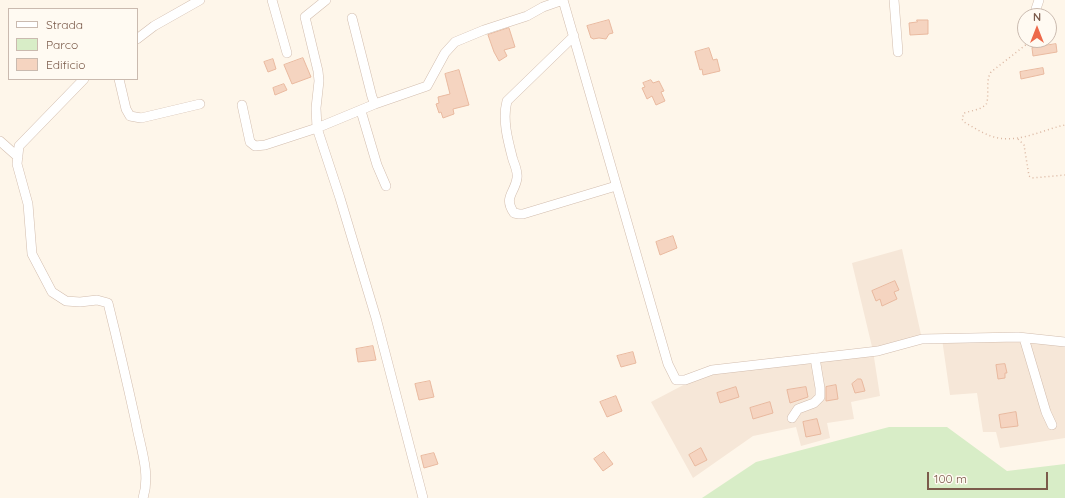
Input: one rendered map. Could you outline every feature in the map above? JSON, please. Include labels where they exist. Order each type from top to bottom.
[{"type":"street","points":[[272,0],[287,53]]},
{"type":"street","points":[[326,0],[305,17],[318,70],[319,81],[316,108],[317,128],[340,198],[376,318],[423,498]]},
{"type":"street","points":[[242,105],[250,142],[255,146],[265,145],[317,128],[375,104],[427,86],[445,53],[455,42],[484,30],[527,16],[543,7],[563,0],[668,364],[676,380],[685,380],[712,370],[878,351],[922,340],[1024,338],[1065,342]]},
{"type":"street","points":[[894,0],[898,52]]},
{"type":"street","points":[[138,38],[154,26],[198,1]]},
{"type":"street","points":[[352,18],[375,104]]},
{"type":"street","points":[[574,36],[507,101],[505,110],[508,139],[517,178],[510,194],[509,206],[514,213],[523,214],[616,186]]},
{"type":"street","points":[[83,80],[19,146],[17,164],[28,204],[32,254],[52,292],[66,301],[80,302],[97,300],[108,303],[123,362],[145,467],[145,491],[143,498]]},
{"type":"street","points":[[119,80],[126,109],[130,116],[141,118],[200,104]]},
{"type":"street","points":[[361,111],[376,165],[386,186]]},
{"type":"street","points":[[0,141],[18,157]]},
{"type":"street","points":[[1024,338],[1046,412],[1052,425]]},
{"type":"street","points":[[792,418],[798,409],[814,403],[820,397],[816,358]]},
{"type":"path","points":[[1022,48],[991,72],[988,77],[989,98],[986,105],[979,110],[964,113],[962,117],[964,122],[986,134],[1004,139],[1018,139],[1065,125]]},
{"type":"path","points":[[1018,139],[1024,145],[1029,176],[1032,178],[1065,175]]},
{"type":"shaded area","points":[[902,249],[922,339],[873,351],[852,263]]},
{"type":"shaded area","points":[[942,339],[1065,342],[1065,438],[1000,448],[996,432],[983,432],[977,393],[950,395]]},
{"type":"shaded area","points":[[873,351],[880,396],[851,402],[854,419],[827,423],[830,438],[801,446],[796,427],[753,436],[693,478],[651,402],[712,370]]},
{"type":"green space","points":[[889,427],[947,427],[1007,471],[1065,464],[1065,498],[702,498],[756,462]]},
{"type":"building","points":[[609,20],[613,33],[609,34],[606,39],[591,38],[587,26]]},
{"type":"building","points":[[917,20],[928,20],[928,34],[910,35],[909,23],[917,22]]},
{"type":"building","points":[[509,28],[515,47],[504,50],[507,56],[499,61],[488,35]]},
{"type":"building","points":[[709,48],[713,60],[717,59],[720,71],[703,75],[695,52]]},
{"type":"building","points":[[1032,48],[1056,48],[1057,52],[1033,56]]},
{"type":"building","points":[[303,58],[311,77],[292,84],[284,65]]},
{"type":"building","points":[[273,59],[276,69],[268,72],[264,62]]},
{"type":"building","points":[[1043,68],[1044,74],[1021,79],[1020,72]]},
{"type":"building","points":[[459,70],[469,105],[453,109],[454,114],[443,118],[441,112],[439,113],[436,104],[439,103],[438,97],[450,94],[445,74]]},
{"type":"building","points":[[651,80],[653,83],[659,81],[664,91],[661,92],[665,101],[656,105],[652,96],[647,99],[642,88],[645,87],[643,83]]},
{"type":"building","points":[[284,84],[287,90],[275,95],[273,88]]},
{"type":"building","points":[[673,236],[677,248],[660,255],[656,242]]},
{"type":"building","points":[[895,281],[899,290],[894,292],[897,299],[882,306],[880,299],[876,301],[872,291]]},
{"type":"building","points":[[373,346],[376,360],[358,362],[356,349]]},
{"type":"building","points":[[633,352],[636,363],[621,367],[617,356]]},
{"type":"building","points":[[1005,364],[1007,373],[1005,373],[1005,378],[998,379],[996,365]]},
{"type":"building","points":[[858,379],[861,379],[865,391],[855,393],[852,384]]},
{"type":"building","points":[[430,381],[434,397],[419,400],[415,384]]},
{"type":"building","points":[[836,385],[838,399],[826,401],[826,387]]},
{"type":"building","points":[[736,387],[739,397],[720,403],[717,393]]},
{"type":"building","points":[[806,387],[808,397],[790,403],[787,390]]},
{"type":"building","points":[[616,396],[622,411],[607,417],[600,402]]},
{"type":"building","points":[[770,402],[773,413],[753,419],[750,408]]},
{"type":"building","points":[[1016,412],[1018,426],[1001,428],[999,415]]},
{"type":"building","points":[[817,419],[821,434],[806,437],[803,422]]},
{"type":"building","points":[[701,448],[707,460],[695,466],[689,455]]},
{"type":"building","points":[[604,452],[613,464],[603,471],[594,459]]},
{"type":"building","points":[[434,453],[438,464],[424,468],[421,456]]}]
